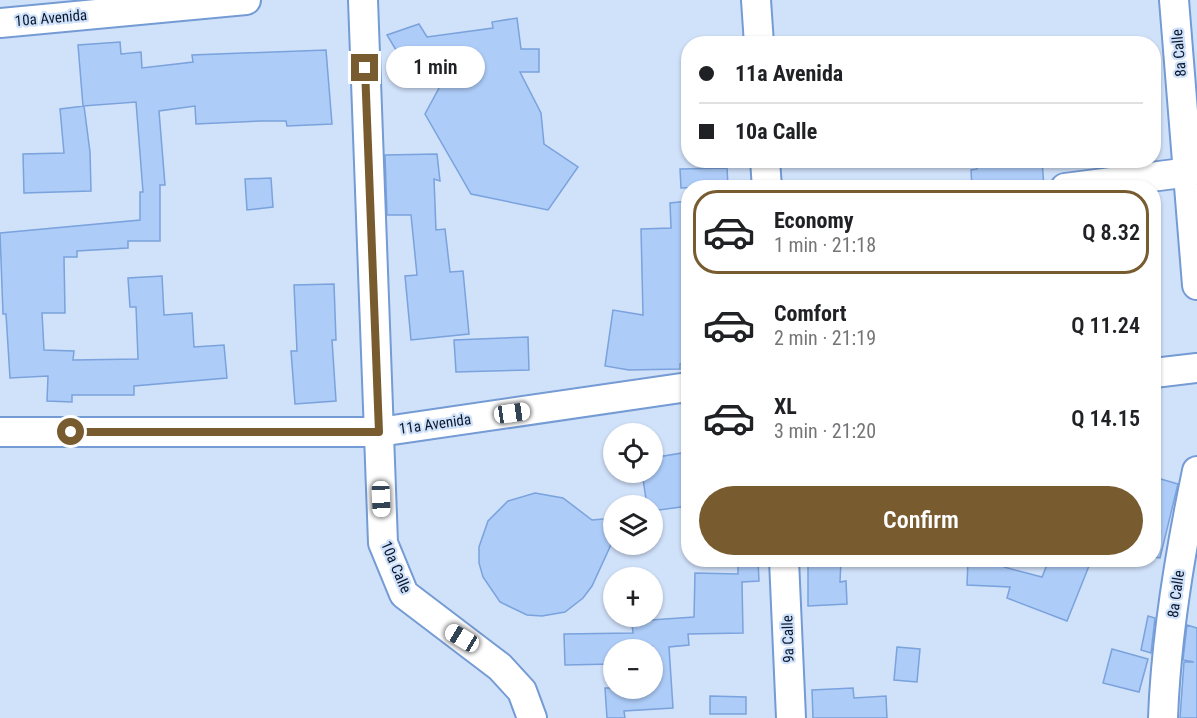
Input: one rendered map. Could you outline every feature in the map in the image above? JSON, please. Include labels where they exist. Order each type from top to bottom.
[{"type":"street","name":"10a Avenida","points":[[0,23],[246,0]]},
{"type":"street","name":"10a Calle","points":[[363,0],[383,543],[404,594],[500,667],[522,691],[532,718]]},
{"type":"street","points":[[756,0],[758,36]]},
{"type":"street","name":"8a Calle","points":[[1174,0],[1190,172],[1197,285]]},
{"type":"street","points":[[1128,180],[1190,172]]},
{"type":"street","points":[[1161,372],[1197,368]]},
{"type":"street","name":"11a Avenida","points":[[0,432],[379,432],[681,388]]},
{"type":"street","name":"8a Calle","points":[[1163,718],[1164,678],[1177,585],[1197,471]]},
{"type":"street","name":"9a Calle","points":[[784,567],[791,718]]},
{"type":"building","points":[[517,18],[521,49],[539,49],[539,72],[520,72],[541,113],[544,144],[578,167],[548,210],[471,194],[425,114],[439,88],[413,49],[399,55],[387,35],[419,24],[427,37],[493,28],[492,22]]},
{"type":"building","points":[[120,42],[121,54],[141,52],[142,68],[193,62],[192,55],[326,50],[332,124],[287,126],[286,121],[261,121],[196,124],[195,106],[159,111],[165,185],[160,185],[160,241],[128,241],[128,248],[77,251],[77,257],[64,257],[65,313],[42,313],[44,350],[74,351],[73,360],[138,359],[136,307],[130,307],[128,278],[162,276],[164,315],[192,313],[194,347],[224,345],[227,378],[134,386],[134,395],[72,395],[72,402],[47,401],[48,376],[10,378],[6,314],[3,314],[0,233],[140,220],[140,192],[143,192],[136,102],[83,106],[78,45]]},
{"type":"building","points":[[84,106],[90,152],[91,191],[24,193],[23,154],[64,153],[60,109]]},
{"type":"building","points":[[437,154],[440,181],[434,179],[436,230],[445,229],[450,272],[463,271],[469,334],[411,340],[405,276],[417,275],[411,215],[387,215],[385,155]]},
{"type":"building","points":[[727,168],[728,180],[681,180],[681,188],[680,169]]},
{"type":"building","points":[[1043,168],[1043,180],[972,180],[971,170]]},
{"type":"building","points":[[271,178],[273,207],[247,210],[245,179]]},
{"type":"building","points":[[681,202],[680,369],[629,370],[605,366],[613,310],[643,315],[641,229],[671,228],[670,203]]},
{"type":"building","points":[[334,284],[336,340],[332,340],[336,401],[295,404],[291,351],[297,351],[294,285]]},
{"type":"building","points":[[528,337],[529,370],[456,372],[454,340]]},
{"type":"building","points":[[681,453],[681,507],[663,509],[663,495],[645,495],[644,483],[663,483],[663,456]]},
{"type":"building","points":[[1161,479],[1178,484],[1161,554]]},
{"type":"building","points":[[535,493],[563,498],[592,520],[603,519],[603,555],[606,555],[592,586],[583,598],[565,612],[542,616],[527,615],[500,602],[483,577],[479,563],[479,547],[488,521],[508,501]]},
{"type":"building","points":[[738,567],[758,567],[759,581],[742,582],[743,633],[688,634],[689,645],[669,647],[673,708],[624,711],[625,718],[607,718],[606,699],[663,699],[663,639],[603,639],[603,664],[565,665],[564,634],[633,633],[632,627],[663,627],[663,619],[694,617],[695,573],[738,574]]},
{"type":"building","points":[[808,567],[841,567],[840,582],[846,581],[847,604],[808,606]]},
{"type":"building","points":[[968,567],[1004,567],[1042,577],[1046,567],[1089,567],[1067,621],[1007,598],[1010,587],[967,585]]},
{"type":"building","points":[[1148,616],[1155,618],[1151,653],[1141,650]]},
{"type":"building","points":[[1187,625],[1197,628],[1197,718],[1180,718],[1184,662],[1194,662],[1183,660]]},
{"type":"building","points":[[897,647],[920,649],[917,682],[894,680]]},
{"type":"building","points":[[1112,649],[1148,659],[1139,692],[1103,683]]},
{"type":"building","points":[[853,688],[854,698],[886,696],[887,718],[813,718],[812,690]]},
{"type":"building","points":[[710,696],[746,697],[746,714],[710,714]]},
{"type":"route","points":[[71,432],[379,432],[365,68]]}]
